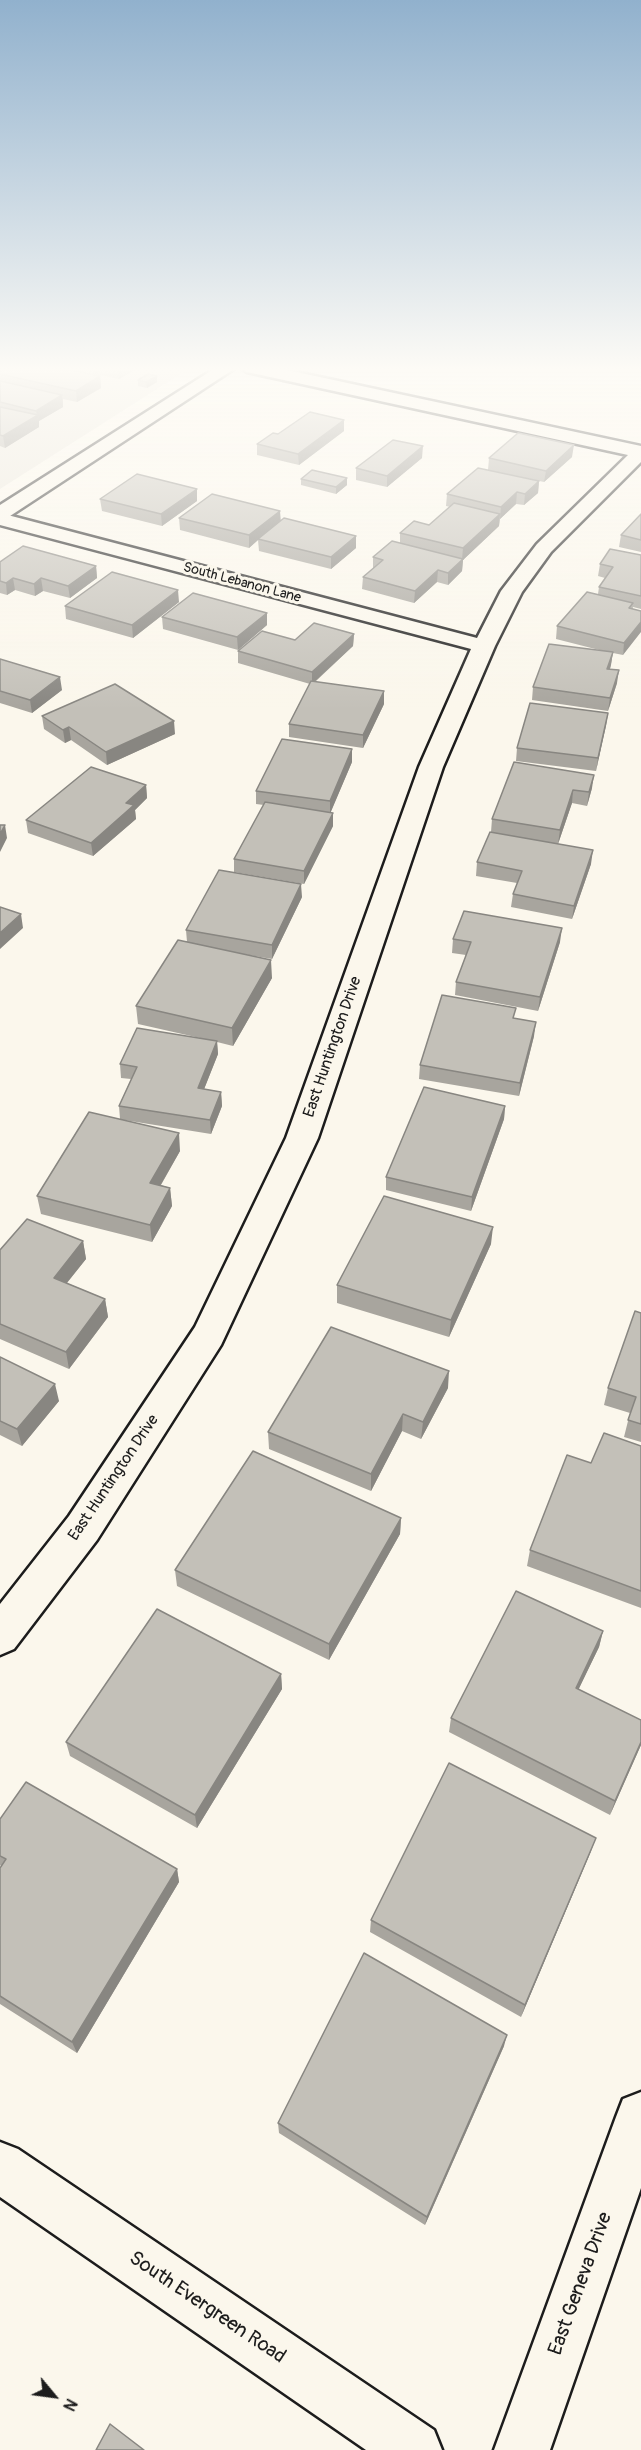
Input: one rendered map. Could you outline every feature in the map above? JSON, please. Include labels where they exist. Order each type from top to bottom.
[{"type":"street","points":[[0,514],[51,481]]},
{"type":"street","name":"East Huntington Drive","points":[[0,1636],[83,1528],[209,1335],[302,1137],[431,767],[484,646],[512,591],[544,548],[611,481]]},
{"type":"street","name":"South Lebanon Lane","points":[[0,519],[484,646]]},
{"type":"street","name":"East Geneva Drive","points":[[522,2450],[641,2117]]},
{"type":"street","name":"South Evergreen Road","points":[[0,2167],[414,2450]]},
{"type":"shaded area","points":[[0,481],[12,481],[0,489]]},
{"type":"building","points":[[126,481],[166,481],[197,489],[161,514],[100,499]]},
{"type":"building","points":[[311,481],[343,481],[336,487]]},
{"type":"building","points":[[462,481],[539,481],[525,494],[517,492],[501,507],[447,494]]},
{"type":"building","points":[[212,494],[280,511],[249,535],[179,518]]},
{"type":"building","points":[[454,503],[500,514],[463,548],[400,533],[414,521],[429,525]]},
{"type":"building","points":[[641,514],[641,540],[621,535]]},
{"type":"building","points":[[284,518],[356,536],[331,557],[258,539]]},
{"type":"building","points":[[392,541],[463,559],[448,573],[438,570],[415,591],[363,577],[383,560],[373,557]]},
{"type":"building","points":[[23,546],[96,566],[68,586],[41,578],[34,584],[13,578],[6,583],[0,581],[0,562]]},
{"type":"building","points":[[610,549],[641,555],[641,596],[599,587],[613,567],[600,564]]},
{"type":"building","points":[[112,572],[178,590],[132,625],[65,606]]},
{"type":"building","points":[[587,592],[633,603],[629,608],[641,611],[641,622],[624,643],[557,626]]},
{"type":"building","points":[[193,593],[267,613],[237,637],[162,617]]},
{"type":"building","points":[[314,623],[354,634],[312,672],[238,651],[262,631],[295,640]]},
{"type":"building","points":[[549,644],[613,652],[607,669],[619,670],[610,698],[533,687]]},
{"type":"building","points":[[0,659],[60,677],[30,700],[0,691]]},
{"type":"building","points":[[311,681],[384,691],[363,735],[289,724]]},
{"type":"building","points":[[115,684],[174,721],[106,752],[69,727],[63,730],[42,716]]},
{"type":"building","points":[[530,703],[608,713],[598,758],[517,748]]},
{"type":"building","points":[[282,739],[352,749],[330,801],[256,791]]},
{"type":"building","points":[[514,762],[594,775],[589,792],[573,790],[560,830],[492,819]]},
{"type":"building","points":[[91,767],[146,785],[126,803],[134,805],[91,843],[26,820]]},
{"type":"building","points":[[265,802],[333,813],[304,871],[234,859]]},
{"type":"building","points":[[490,832],[593,850],[574,906],[513,894],[522,871],[477,862]]},
{"type":"building","points":[[219,870],[301,884],[272,945],[186,930]]},
{"type":"building","points":[[0,907],[21,914],[0,933]]},
{"type":"building","points":[[464,911],[562,928],[540,997],[456,982],[471,942],[453,939]]},
{"type":"building","points":[[178,940],[271,960],[232,1028],[136,1006]]},
{"type":"building","points":[[442,995],[516,1008],[513,1018],[536,1022],[520,1083],[420,1065]]},
{"type":"building","points":[[137,1028],[217,1041],[198,1088],[221,1092],[210,1120],[119,1106],[137,1067],[120,1064]]},
{"type":"building","points":[[424,1087],[505,1106],[472,1197],[386,1177]]},
{"type":"building","points":[[89,1112],[179,1133],[150,1183],[170,1188],[150,1225],[37,1196]]},
{"type":"building","points":[[384,1196],[493,1227],[451,1320],[337,1285]]},
{"type":"building","points":[[27,1219],[83,1241],[54,1278],[105,1299],[66,1352],[0,1324],[0,1250]]},
{"type":"building","points":[[635,1311],[641,1313],[641,1424],[628,1420],[636,1397],[608,1388]]},
{"type":"building","points":[[331,1327],[449,1371],[423,1422],[403,1414],[371,1474],[268,1432]]},
{"type":"building","points":[[0,1357],[55,1384],[17,1429],[0,1421]]},
{"type":"building","points":[[604,1433],[641,1446],[641,1591],[530,1550],[567,1455],[591,1463]]},
{"type":"building","points":[[253,1451],[401,1518],[329,1644],[175,1570]]},
{"type":"building","points":[[516,1591],[603,1631],[576,1688],[641,1720],[641,1742],[615,1801],[451,1718]]},
{"type":"building","points":[[157,1609],[281,1674],[195,1815],[66,1742]]},
{"type":"building","points":[[449,1763],[596,1838],[525,2005],[371,1920]]},
{"type":"building","points":[[26,1782],[177,1869],[72,2042],[0,1996],[0,1868],[6,1859],[0,1856],[0,1819]]},
{"type":"building","points":[[364,1953],[507,2035],[427,2217],[278,2123]]},
{"type":"building","points":[[110,2424],[144,2450],[96,2450]]}]
